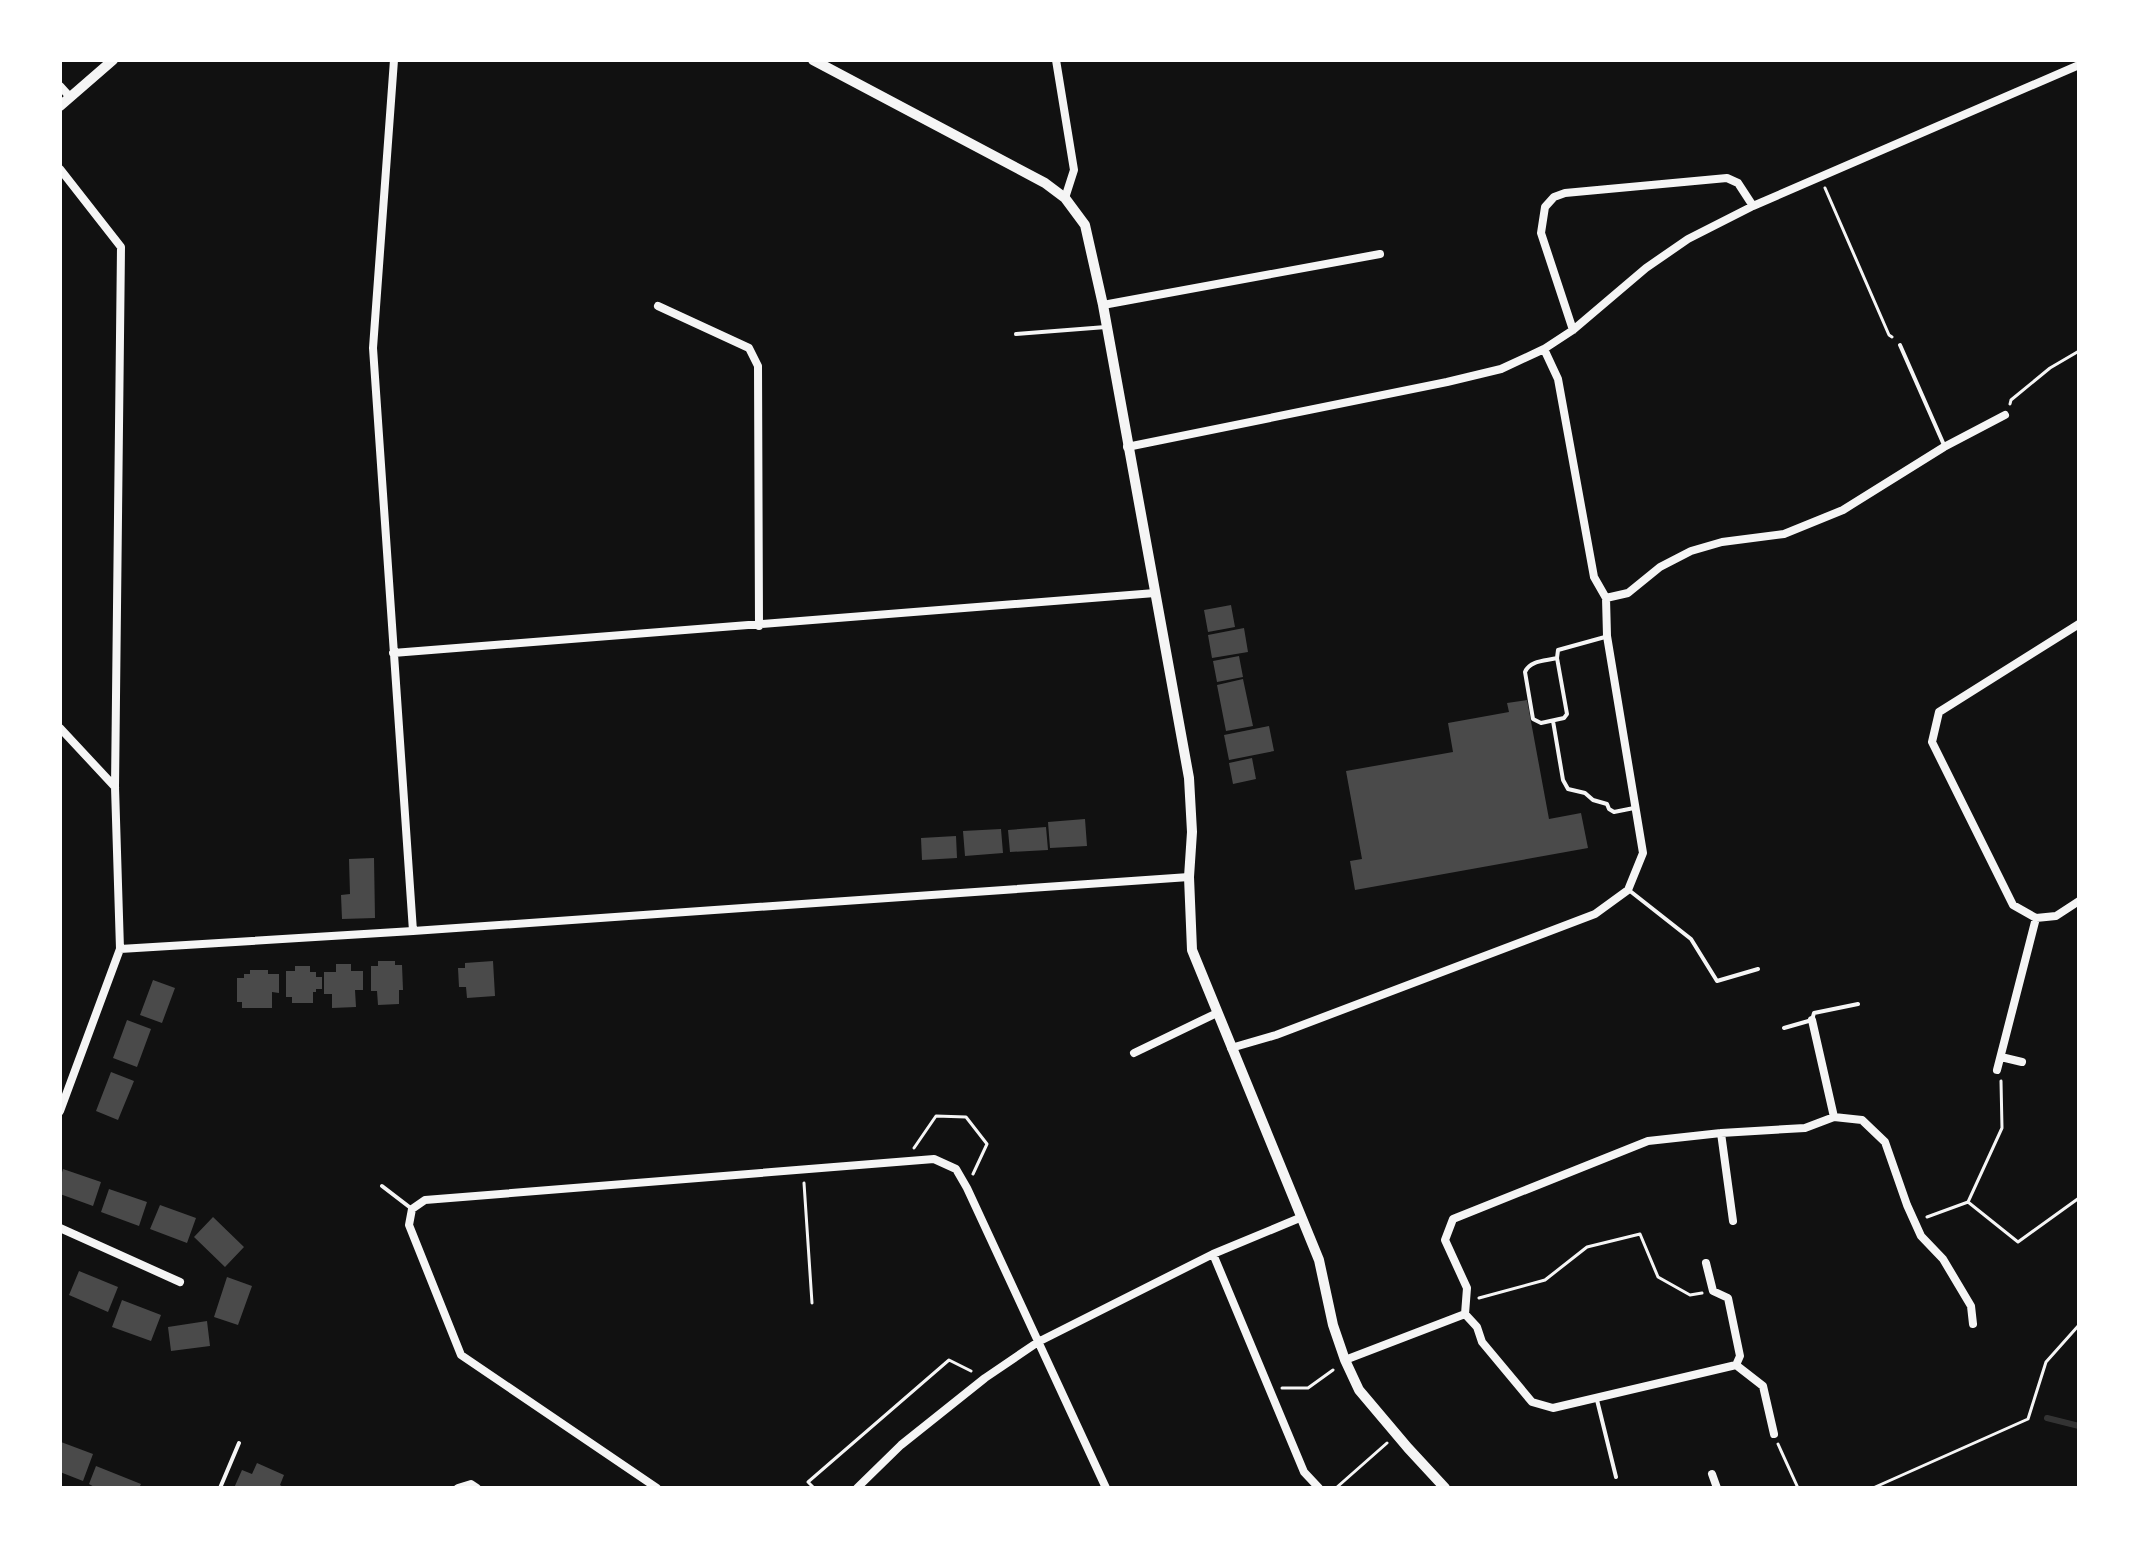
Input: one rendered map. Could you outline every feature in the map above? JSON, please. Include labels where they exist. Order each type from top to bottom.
[{"type":"street","points":[[60,106],[113,60]]},
{"type":"street","points":[[394,60],[373,348],[413,931]]},
{"type":"street","points":[[813,60],[1045,183],[1065,198],[1085,225],[1103,305],[1189,778],[1192,950],[1319,1260],[1333,1325],[1359,1390],[1445,1488]]},
{"type":"street","points":[[1056,60],[1074,170],[1065,198]]},
{"type":"street","points":[[1127,447],[1501,369],[1544,349],[1573,330],[1646,268],[1688,239],[1753,206],[2079,65]]},
{"type":"street","points":[[60,86],[70,97]]},
{"type":"street","points":[[60,169],[121,247],[115,787],[120,949],[60,1111]]},
{"type":"street","points":[[1573,330],[1541,233],[1545,207],[1554,197],[1565,193],[1727,178],[1738,183],[1753,206]]},
{"type":"street","points":[[1103,305],[1380,254]]},
{"type":"street","points":[[658,306],[749,348],[758,366],[759,626]]},
{"type":"street","points":[[1231,1048],[1276,1035],[1595,914],[1628,890],[1643,853],[1607,636],[1606,598],[1594,577],[1558,379],[1544,349]]},
{"type":"street","points":[[1606,598],[1628,593],[1660,567],[1691,551],[1722,542],[1784,534],[1843,510],[1944,447],[2005,415]]},
{"type":"street","points":[[393,653],[1155,593]]},
{"type":"street","points":[[2079,624],[1939,712],[1932,742],[2013,905],[2036,918],[2056,916],[2079,901]]},
{"type":"street","points":[[60,728],[115,787]]},
{"type":"street","points":[[120,949],[1189,877]]},
{"type":"street","points":[[1997,1070],[2036,918]]},
{"type":"street","points":[[1134,1053],[1217,1013]]},
{"type":"street","points":[[1812,1020],[1834,1117]]},
{"type":"street","points":[[2001,1057],[2022,1062]]},
{"type":"street","points":[[1465,1314],[1467,1288],[1445,1240],[1453,1219],[1648,1141],[1805,1128],[1834,1117],[1862,1120],[1885,1142],[1921,1236],[1943,1259],[1971,1306],[1973,1324]]},
{"type":"street","points":[[1721,1133],[1733,1221]]},
{"type":"street","points":[[657,1488],[461,1355],[409,1225],[412,1209],[425,1200],[934,1159],[956,1169],[967,1188],[1106,1488]]},
{"type":"street","points":[[857,1488],[901,1445],[985,1378],[1038,1342],[1213,1254],[1302,1217]]},
{"type":"street","points":[[60,1228],[180,1282]]},
{"type":"street","points":[[1213,1254],[1304,1472],[1319,1488]]},
{"type":"street","points":[[1706,1263],[1713,1291],[1728,1298],[1740,1356],[1736,1365]]},
{"type":"street","points":[[1345,1360],[1465,1314]]},
{"type":"street","points":[[1465,1314],[1477,1327],[1482,1342],[1532,1402],[1553,1408],[1736,1365]]},
{"type":"street","points":[[1736,1365],[1763,1386],[1774,1434]]},
{"type":"street","points":[[1712,1474],[1717,1488]]},
{"type":"street","points":[[458,1488],[471,1484],[477,1488]]},
{"type":"lane","points":[[1016,334],[1106,327]]},
{"type":"lane","points":[[1900,345],[1944,447]]},
{"type":"lane","points":[[1557,658],[1531,664],[1525,672],[1533,719],[1541,723],[1564,718],[1567,712],[1558,650],[1607,636]]},
{"type":"lane","points":[[1553,721],[1563,780],[1568,789],[1585,793],[1593,800],[1607,804],[1614,812],[1637,808]]},
{"type":"lane","points":[[1628,890],[1691,939],[1717,981],[1758,969]]},
{"type":"lane","points":[[1784,1028],[1812,1020],[1814,1013],[1858,1004]]},
{"type":"lane","points":[[382,1186],[412,1209]]},
{"type":"lane","points":[[1597,1398],[1616,1477]]},
{"type":"lane","points":[[220,1488],[239,1443]]},
{"type":"path","points":[[1820,177],[1889,335],[1900,345]]},
{"type":"path","points":[[2005,415],[2011,400],[2050,368],[2079,351]]},
{"type":"path","points":[[1914,1221],[1968,1202],[2002,1128],[2002,1083],[1997,1070]]},
{"type":"path","points":[[905,1161],[936,1116],[966,1117],[987,1144],[967,1188]]},
{"type":"path","points":[[804,1170],[812,1303]]},
{"type":"path","points":[[1968,1202],[2018,1242],[2079,1198]]},
{"type":"path","points":[[1467,1302],[1545,1280],[1587,1247],[1640,1234],[1658,1277],[1690,1295],[1713,1291]]},
{"type":"path","points":[[1873,1488],[2028,1419],[2046,1362],[2079,1325]]},
{"type":"path","points":[[814,1488],[808,1482],[949,1360],[985,1378]]},
{"type":"path","points":[[1268,1388],[1308,1388],[1345,1360]]},
{"type":"path","points":[[1774,1434],[1798,1488]]},
{"type":"path","points":[[1336,1488],[1397,1435]]},
{"type":"building","points":[[1231,605],[1235,627],[1208,632],[1204,610]]},
{"type":"building","points":[[1244,628],[1248,652],[1212,658],[1208,635]]},
{"type":"building","points":[[1239,656],[1243,677],[1217,682],[1213,661]]},
{"type":"building","points":[[1243,679],[1253,726],[1226,731],[1217,685]]},
{"type":"building","points":[[1527,700],[1549,819],[1581,813],[1588,848],[1355,890],[1350,861],[1362,859],[1346,771],[1453,752],[1448,723],[1509,712],[1507,703]]},
{"type":"building","points":[[1269,726],[1274,751],[1229,760],[1224,735]]},
{"type":"building","points":[[1252,758],[1256,779],[1233,784],[1229,763]]},
{"type":"building","points":[[1085,819],[1087,846],[1050,848],[1048,822]]},
{"type":"building","points":[[1046,827],[1048,850],[1010,852],[1008,830]]},
{"type":"building","points":[[1001,829],[1003,853],[965,856],[963,831]]},
{"type":"building","points":[[956,836],[957,858],[922,860],[921,838]]},
{"type":"building","points":[[374,858],[375,918],[342,919],[341,895],[350,894],[349,859]]},
{"type":"building","points":[[378,961],[395,961],[395,965],[402,965],[403,990],[399,990],[399,1004],[378,1005],[377,991],[371,991],[371,966],[378,966]]},
{"type":"building","points":[[493,961],[495,996],[467,998],[466,987],[459,987],[458,968],[465,968],[465,963]]},
{"type":"building","points":[[336,964],[351,964],[351,971],[363,971],[363,990],[355,990],[356,1007],[332,1008],[332,994],[324,994],[324,972],[336,972]]},
{"type":"building","points":[[295,966],[310,966],[310,972],[322,977],[322,989],[313,992],[313,1003],[292,1003],[292,997],[286,997],[286,971],[295,971]]},
{"type":"building","points":[[250,970],[268,970],[268,974],[279,974],[279,993],[272,992],[272,1008],[242,1008],[242,1002],[237,1002],[237,978],[244,978]]},
{"type":"building","points":[[153,980],[175,988],[162,1023],[140,1015]]},
{"type":"building","points":[[127,1020],[151,1029],[137,1067],[113,1058]]},
{"type":"building","points":[[111,1072],[134,1081],[118,1120],[96,1111]]},
{"type":"building","points":[[63,1169],[101,1182],[93,1206],[60,1194]]},
{"type":"building","points":[[109,1189],[147,1202],[139,1226],[101,1212]]},
{"type":"building","points":[[160,1205],[196,1218],[187,1243],[150,1229]]},
{"type":"building","points":[[213,1217],[244,1247],[225,1267],[194,1237]]},
{"type":"building","points":[[79,1271],[118,1287],[108,1312],[69,1295]]},
{"type":"building","points":[[227,1277],[252,1286],[238,1325],[214,1317]]},
{"type":"building","points":[[122,1300],[161,1315],[151,1341],[112,1327]]},
{"type":"building","points":[[207,1321],[210,1346],[171,1351],[168,1327]]},
{"type":"building","points":[[61,1442],[93,1454],[83,1481],[60,1472]]},
{"type":"building","points":[[257,1463],[284,1475],[280,1485],[285,1488],[234,1488],[242,1470],[252,1474]]},
{"type":"building","points":[[96,1466],[141,1484],[139,1488],[96,1488],[89,1484]]},
{"type":"waterway","points":[[2047,1418],[2079,1426]]}]
